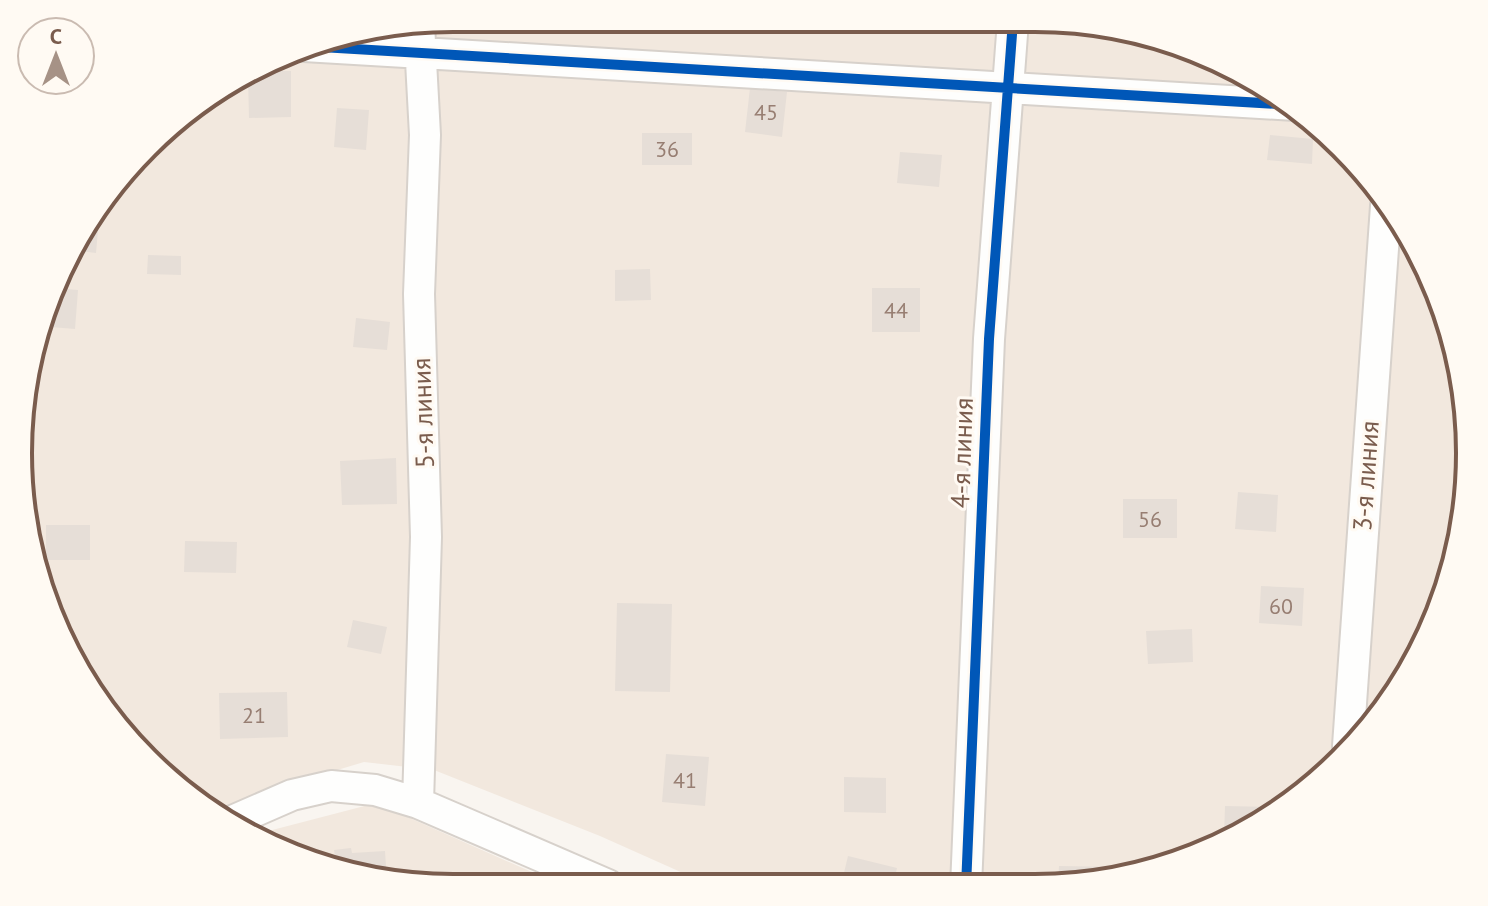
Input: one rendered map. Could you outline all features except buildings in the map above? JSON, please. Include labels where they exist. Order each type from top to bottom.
[{"type":"street","name":"4-я линия","points":[[967,874],[989,339],[1012,32]]},
{"type":"street","points":[[362,42],[420,38],[1007,88],[1270,104]]},
{"type":"street","name":"5-я линия","points":[[418,803],[426,537],[419,294],[425,135],[420,38]]},
{"type":"street","name":"3-я линия","points":[[1349,734],[1385,219]]},
{"type":"street","points":[[241,817],[292,795],[331,786],[375,790],[418,803],[583,874]]},
{"type":"shaded area","points":[[1035,32],[1117,40],[1170,54],[1221,75],[1291,119],[1352,175],[1385,219],[1413,267],[1442,344],[1455,425],[1452,508],[1434,588],[1400,664],[1352,731],[1291,787],[1221,831],[1144,860],[1063,873],[685,874],[600,836],[434,770],[364,762],[254,795],[227,808],[175,770],[136,731],[88,664],[64,614],[46,562],[36,508],[32,453],[36,398],[46,344],[64,292],[88,242],[136,175],[175,136],[219,103],[267,75],[344,46],[425,33]]},
{"type":"shaded area","points":[[376,803],[536,874],[425,873],[371,866],[318,852],[268,831]]},
{"type":"cycle path","points":[[967,874],[989,339],[1012,32]]},
{"type":"cycle path","points":[[338,48],[1270,103]]}]
